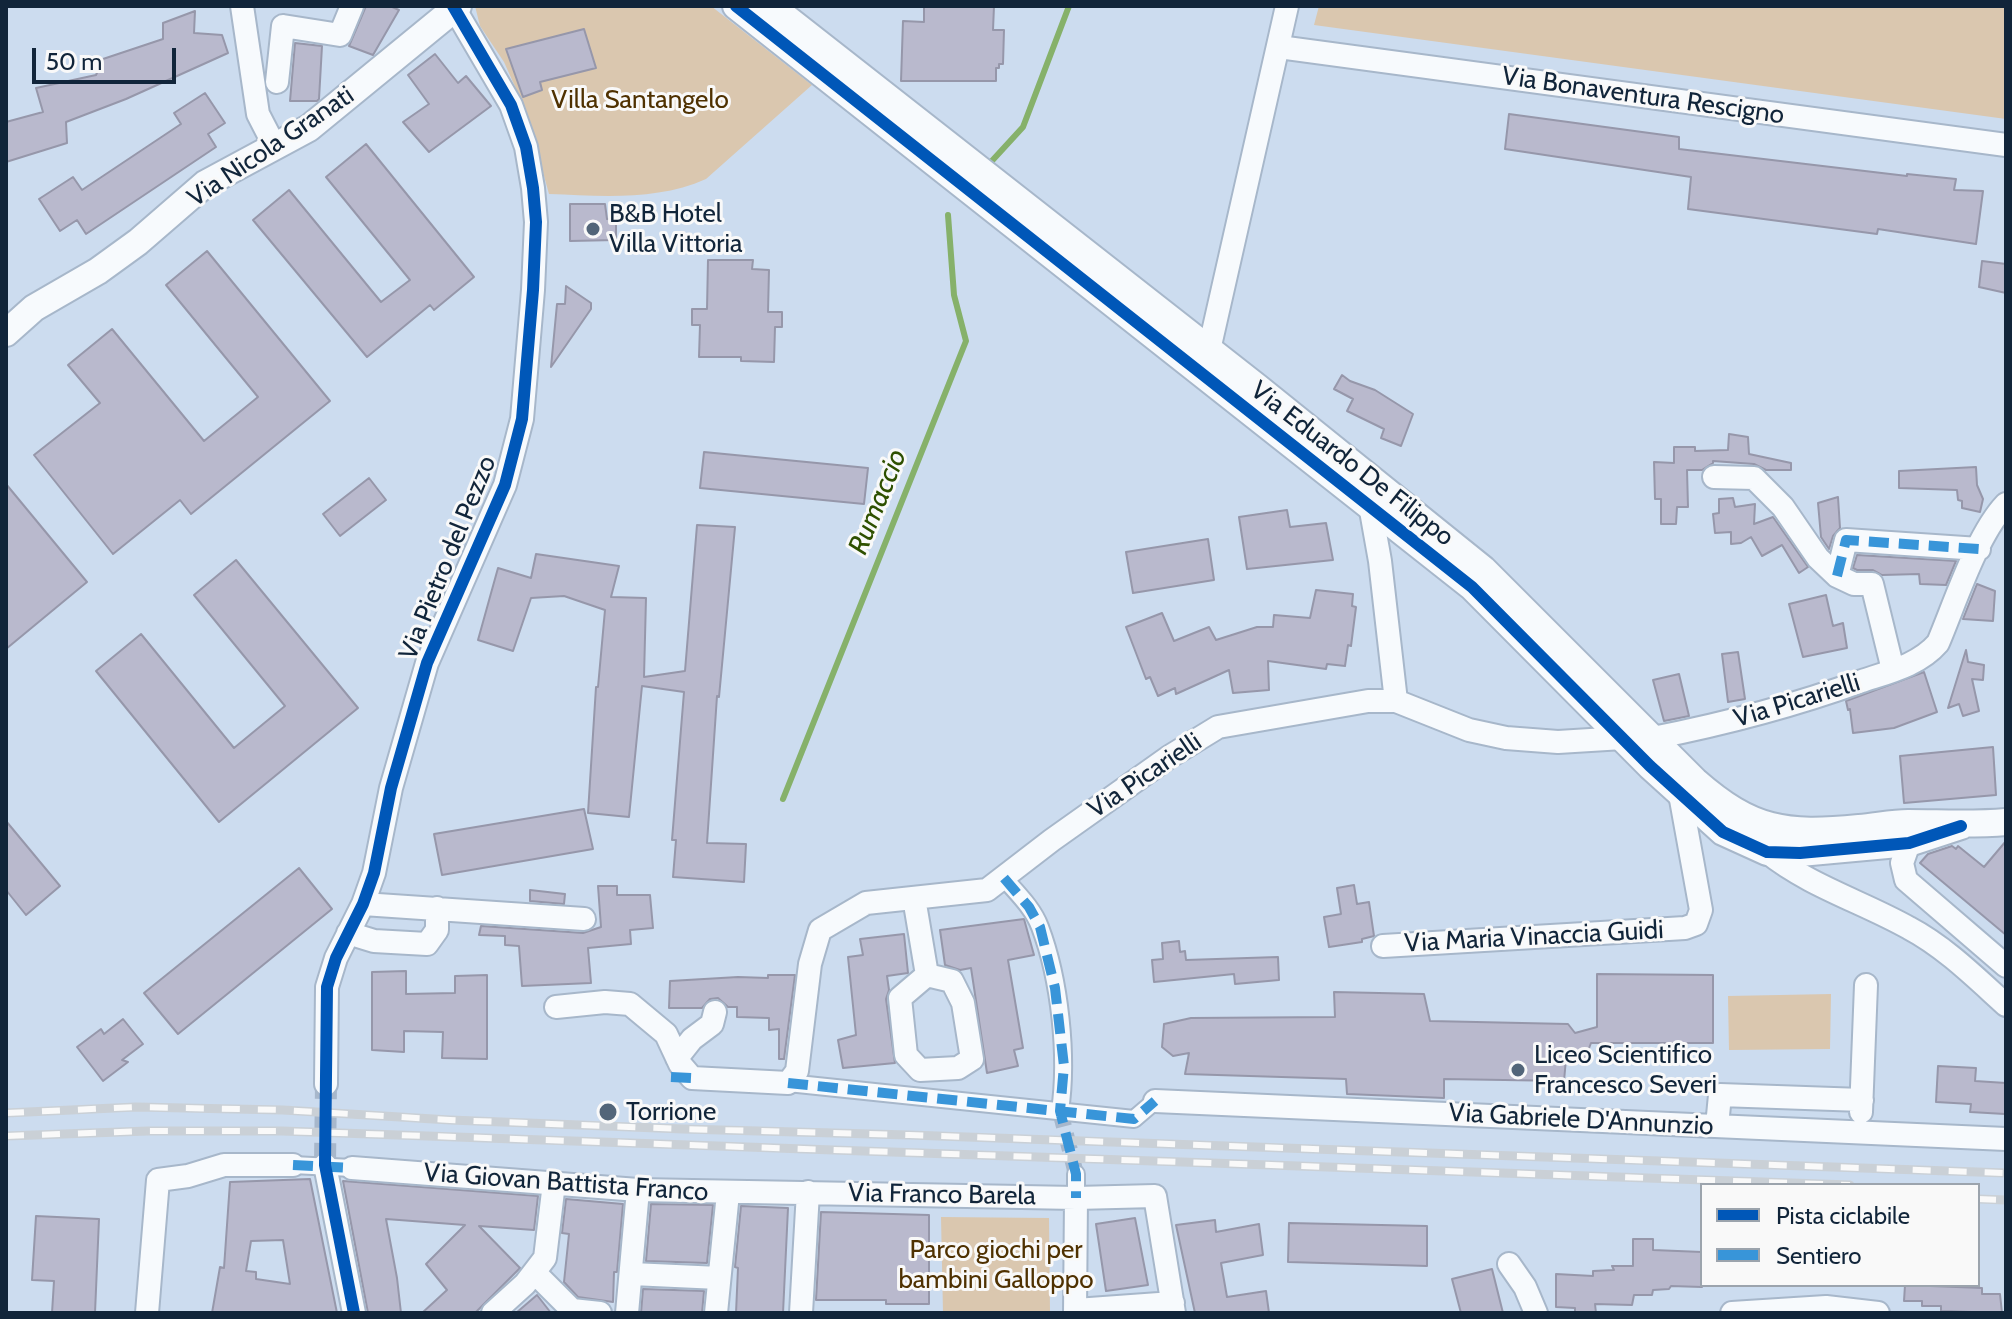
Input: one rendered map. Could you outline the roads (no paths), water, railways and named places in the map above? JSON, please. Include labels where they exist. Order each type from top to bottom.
[{"type":"street","points":[[242,6],[258,114],[275,147]]},
{"type":"street","points":[[277,82],[283,26],[340,35],[352,6]]},
{"type":"street","name":"Via Eduardo De Filippo","points":[[736,6],[1472,587],[1680,794],[1723,832],[1767,852],[1811,852],[1909,843],[1961,826]]},
{"type":"street","name":"Via Eduardo De Filippo","points":[[771,6],[1483,569],[1695,781],[1725,806],[1777,829],[1803,832],[1906,823],[1961,826]]},
{"type":"street","points":[[1209,350],[1287,6]]},
{"type":"street","name":"Via Nicola Granati","points":[[6,333],[34,308],[98,271],[138,242],[205,184],[309,128],[449,7]]},
{"type":"street","name":"Via Pietro del Pezzo","points":[[326,1084],[327,987],[374,873],[391,788],[427,663],[505,485],[522,419],[536,222],[526,147],[511,105],[449,7]]},
{"type":"street","name":"Via Bonaventura Rescigno","points":[[1279,47],[2006,145]]},
{"type":"street","points":[[1714,477],[1754,478],[1783,507],[1818,558],[1837,576],[1846,540],[1979,549]]},
{"type":"street","name":"Via Picarielli","points":[[1653,738],[1767,713],[1893,670],[1927,655],[1938,643],[1979,549],[2006,504]]},
{"type":"street","points":[[1370,505],[1380,561],[1396,701]]},
{"type":"street","name":"Via Picarielli","points":[[1837,576],[1854,584],[1872,584],[1893,670]]},
{"type":"street","name":"Via Picarielli","points":[[788,1083],[797,1071],[810,964],[820,930],[866,903],[987,890],[1169,757],[1218,727],[1368,701],[1396,701],[1469,730],[1506,738],[1558,742],[1623,738]]},
{"type":"street","name":"Via Maria Vinaccia Guidi","points":[[1383,946],[1685,928],[1696,924],[1701,910],[1680,794]]},
{"type":"street","points":[[1961,826],[2006,822]]},
{"type":"street","points":[[1909,843],[1902,863],[1906,880],[2006,966]]},
{"type":"street","points":[[1767,852],[1793,870],[1914,930],[2006,1005]]},
{"type":"street","points":[[1004,878],[1029,907],[1040,927],[1055,988],[1064,1066],[1060,1111]]},
{"type":"street","points":[[914,898],[927,975]]},
{"type":"street","points":[[363,904],[584,919]]},
{"type":"street","points":[[348,933],[374,941],[427,944],[437,930],[437,908]]},
{"type":"street","points":[[1860,1132],[1866,985]]},
{"type":"street","points":[[556,1007],[605,1002],[630,1004],[666,1034],[680,1071]]},
{"type":"street","points":[[680,1071],[692,1039],[712,1024],[715,1012]]},
{"type":"street","points":[[680,1071],[1134,1119],[1155,1101]]},
{"type":"street","points":[[1717,1126],[1720,1095],[1862,1100]]},
{"type":"street","name":"Via Gabriele D'Annunzio","points":[[1155,1101],[2006,1139]]},
{"type":"street","points":[[147,1313],[158,1180],[188,1176],[224,1165],[293,1165]]},
{"type":"street","name":"Via Giovan Battista Franco","points":[[293,1165],[638,1190],[808,1192]]},
{"type":"street","points":[[325,1165],[354,1313]]},
{"type":"street","points":[[1076,1174],[1076,1312],[1173,1308]]},
{"type":"street","points":[[493,1313],[535,1273],[547,1252],[554,1183]]},
{"type":"street","points":[[627,1313],[638,1190]]},
{"type":"street","points":[[801,1313],[808,1192]]},
{"type":"street","name":"Via Franco Barela","points":[[808,1192],[1076,1198],[1155,1196],[1173,1308]]},
{"type":"street","points":[[716,1313],[728,1193]]},
{"type":"street","points":[[1509,1264],[1525,1287],[1536,1313]]},
{"type":"street","points":[[535,1273],[571,1311],[600,1313]]},
{"type":"street","points":[[632,1274],[719,1278]]},
{"type":"street","points":[[1732,1313],[1826,1307],[1878,1313]]},
{"type":"waterway","name":"Rumaccio","points":[[990,163],[1023,127],[1069,6]]},
{"type":"waterway","name":"Rumaccio","points":[[783,799],[966,341],[954,295],[948,215]]},
{"type":"tunnel","points":[[325,1165],[326,1084]]},
{"type":"tunnel","points":[[1060,1111],[1076,1174]]},
{"type":"railway","points":[[6,1113],[136,1107],[283,1110],[683,1129],[2006,1173]]},
{"type":"railway","points":[[6,1136],[148,1131],[282,1131],[1792,1183]]},
{"type":"railway","points":[[1980,1199],[2006,1200]]},
{"type":"place","name":"B&B Hotel Villa Vittoria","points":[[593,229]]},
{"type":"place","name":"Liceo Scientifico Francesco Severi","points":[[1518,1070]]},
{"type":"place","name":"Torrione","points":[[608,1112]]},
{"type":"park label","name":"Villa Santangelo","points":[[640,100]]},
{"type":"park label","name":"Parco giochi per bambini Galloppo","points":[[996,1265]]}]
